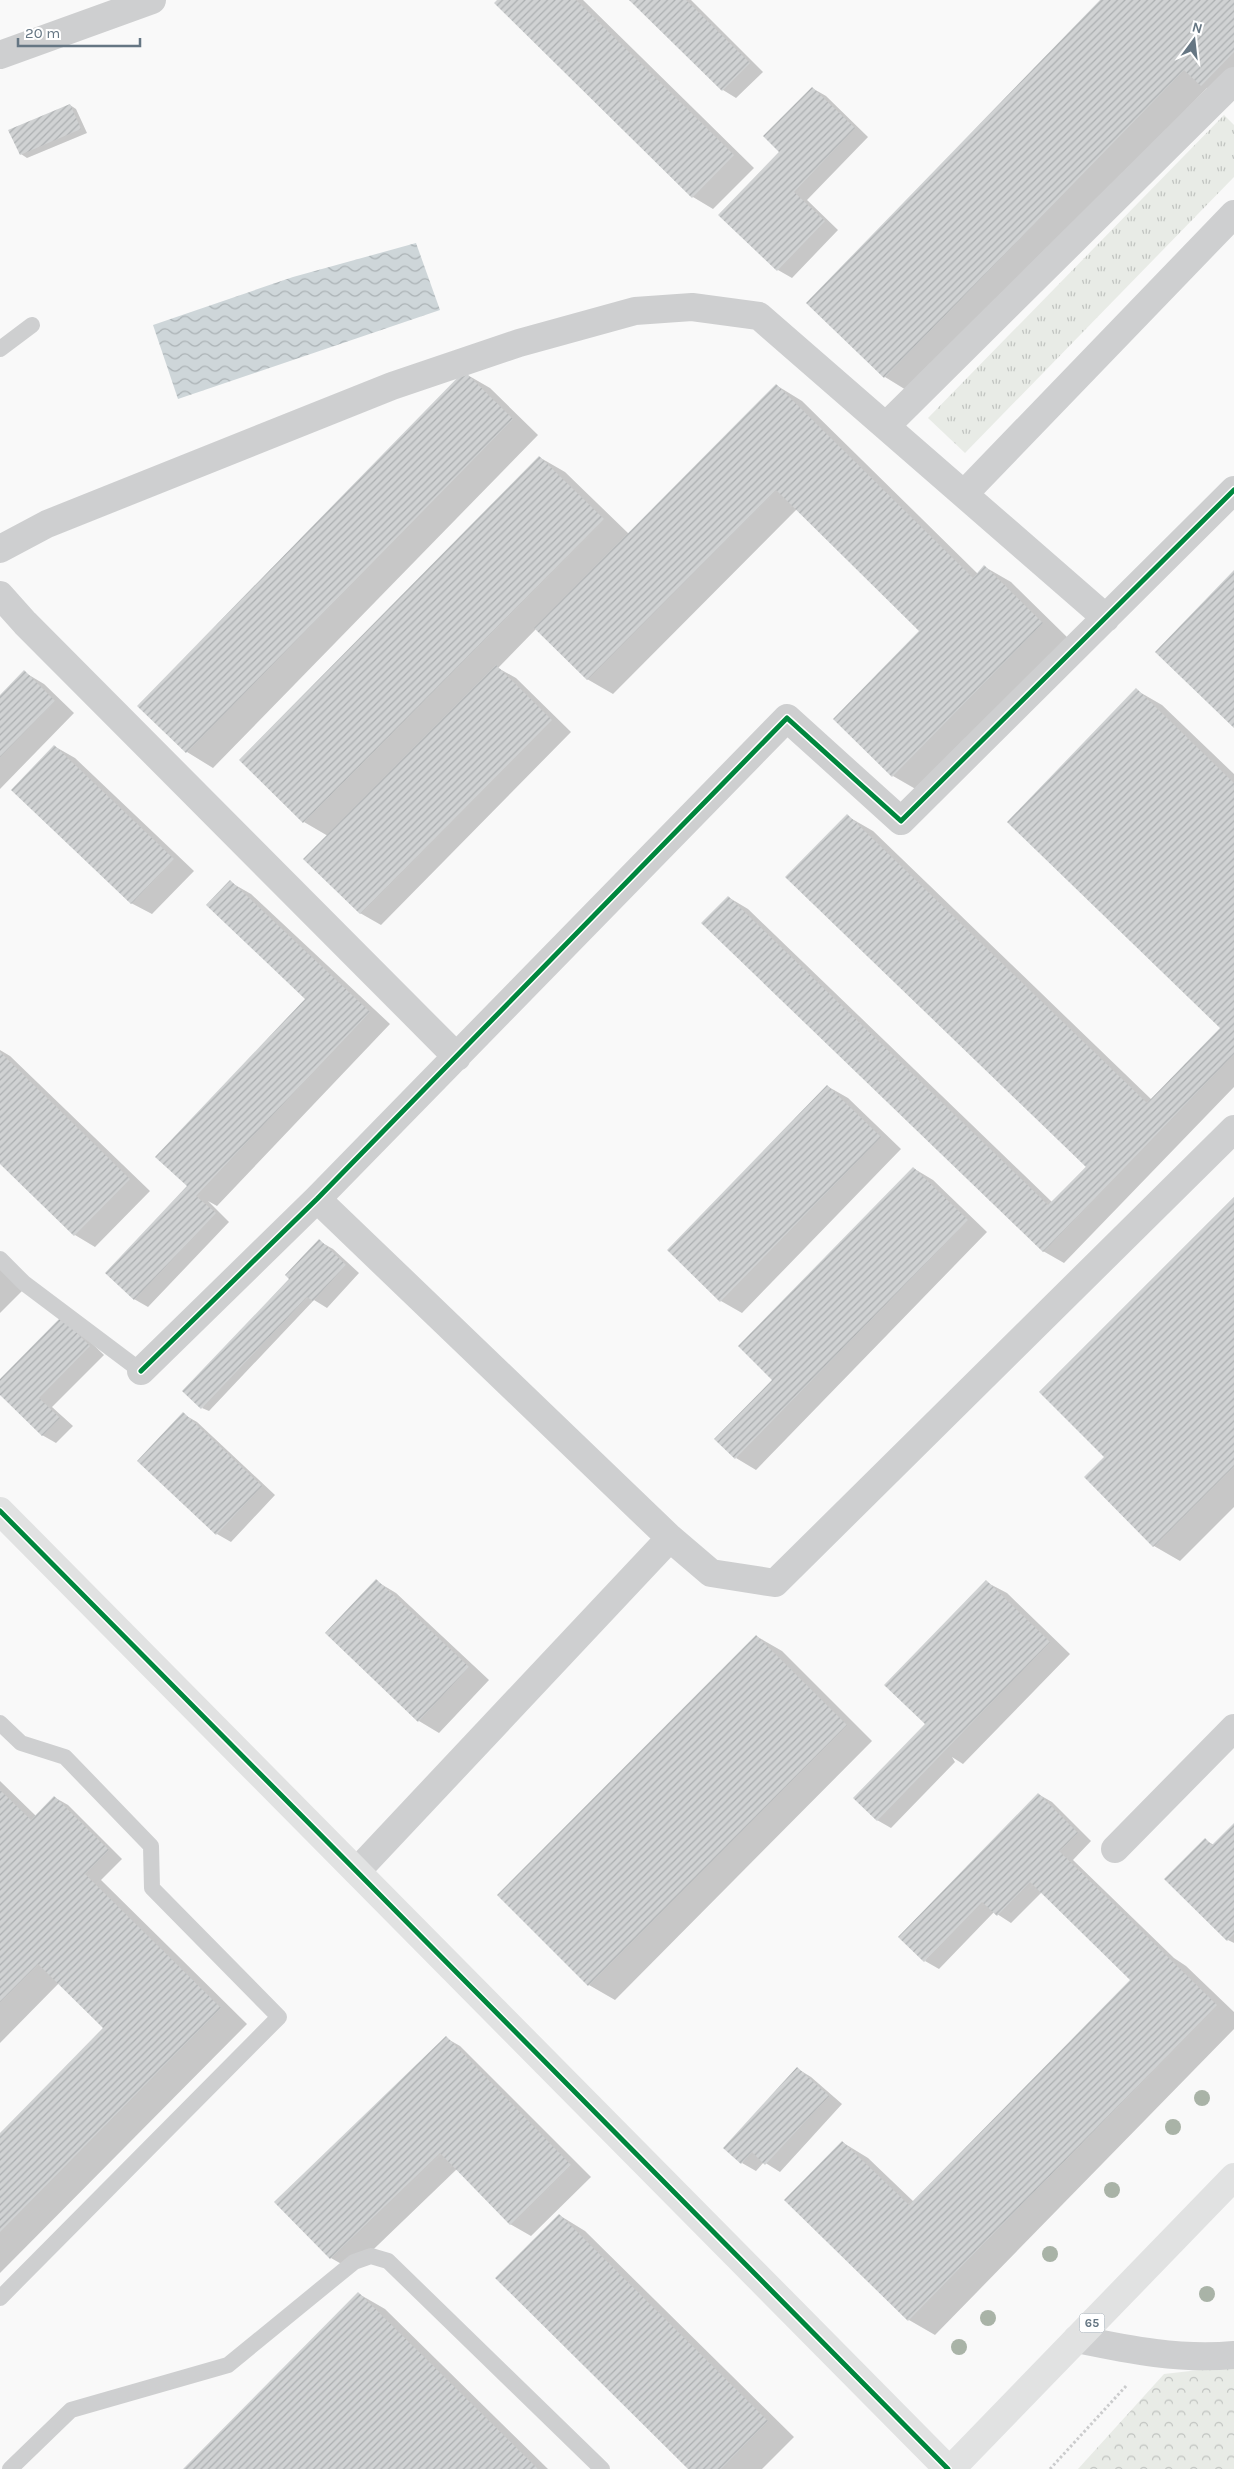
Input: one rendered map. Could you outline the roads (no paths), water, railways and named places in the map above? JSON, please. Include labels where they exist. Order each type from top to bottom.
[{"type":"street","points":[[0,55],[152,0]]},
{"type":"street","points":[[886,426],[1234,82]]},
{"type":"street","points":[[964,494],[1234,214]]},
{"type":"street","points":[[0,549],[47,524],[392,386],[519,343],[635,311],[692,307],[759,316],[1106,618]]},
{"type":"street","points":[[141,1370],[317,1199],[788,718],[901,821],[1234,490]]},
{"type":"street","points":[[0,594],[25,624],[457,1057]]},
{"type":"street","points":[[317,1199],[670,1538],[712,1574],[775,1583],[1234,1129]]},
{"type":"street","points":[[0,1511],[950,2469]]},
{"type":"street","points":[[358,1872],[670,1538]]},
{"type":"street","points":[[1115,1849],[1234,1728]]},
{"type":"street","name":"65","points":[[950,2469],[1234,2177]]},
{"type":"street","points":[[1077,2339],[1160,2354],[1201,2358],[1234,2355]]},
{"type":"lane","points":[[0,349],[32,325]]},
{"type":"lane","points":[[0,1259],[24,1283],[141,1370]]},
{"type":"lane","points":[[0,1723],[21,1742],[65,1757],[151,1846],[152,1888],[279,2017],[0,2298]]},
{"type":"lane","points":[[10,2469],[71,2410],[228,2365],[354,2262],[371,2256],[388,2261],[602,2469]]},
{"type":"water","points":[[416,243],[440,310],[178,399],[153,325],[293,277]]}]
